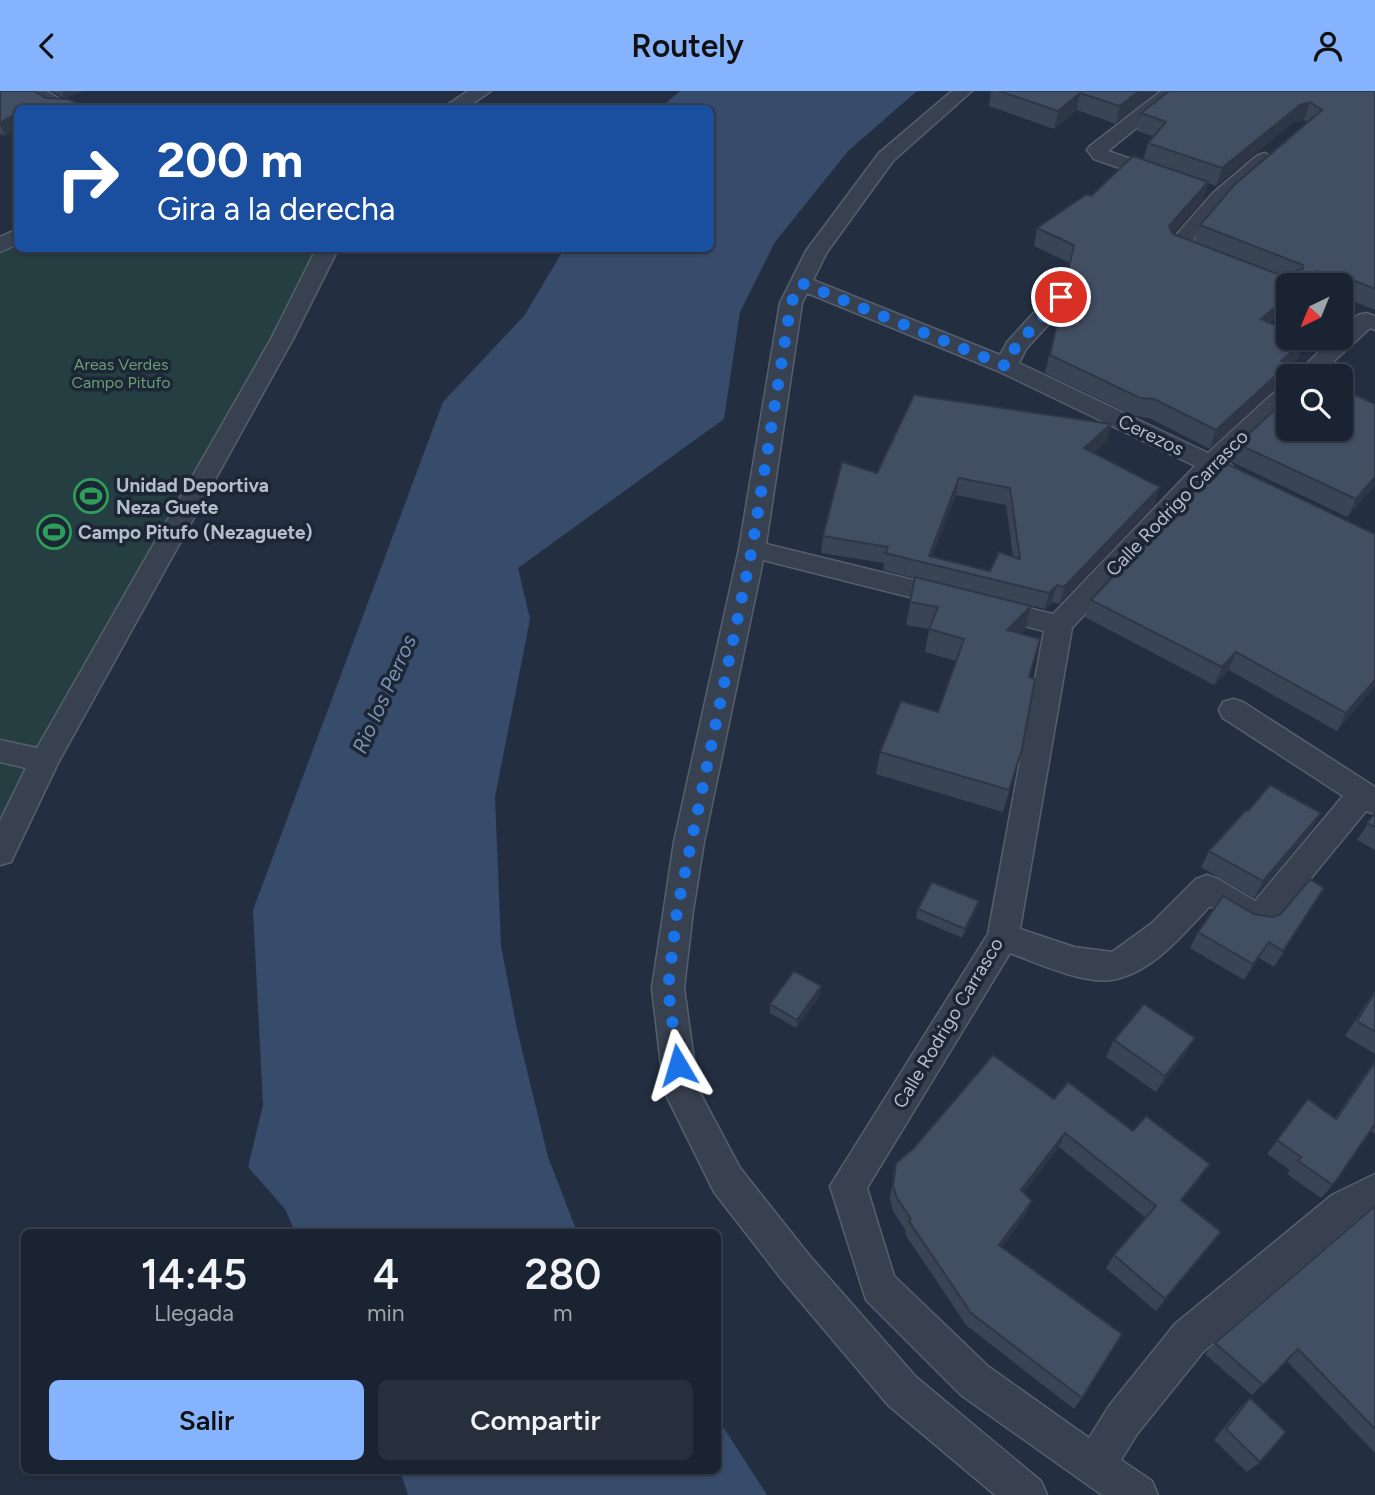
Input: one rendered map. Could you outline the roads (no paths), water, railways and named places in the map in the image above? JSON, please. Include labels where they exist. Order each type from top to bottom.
[{"type":"street","points":[[32,91],[60,105]]},
{"type":"street","points":[[457,105],[482,91]]},
{"type":"street","points":[[963,91],[886,157],[817,251],[791,303],[752,549],[677,911],[668,988],[681,1091],[727,1180],[796,1268],[902,1391],[1027,1495]]},
{"type":"street","points":[[1173,91],[1097,151],[1101,155],[1220,197]]},
{"type":"street","points":[[1228,267],[1177,246],[1220,197],[1283,144]]},
{"type":"street","points":[[0,853],[44,761],[282,339],[326,252]]},
{"type":"street","name":"Cerezos","points":[[801,283],[1006,366],[1247,481]]},
{"type":"street","points":[[1006,366],[1016,346],[1061,297]]},
{"type":"street","points":[[1319,364],[1370,321],[1353,315]]},
{"type":"street","name":"Calle Rodrigo Carrasco","points":[[1138,1495],[975,1381],[879,1287],[848,1186],[1003,937],[1059,625],[1211,464],[1276,403]]},
{"type":"street","points":[[752,549],[1059,625]]},
{"type":"street","points":[[1003,937],[1050,954],[1110,966],[1147,947],[1207,888],[1259,919],[1368,798],[1233,710]]},
{"type":"street","points":[[0,751],[44,761]]},
{"type":"street","points":[[1094,1466],[1123,1420],[1189,1338],[1345,1207],[1375,1191]]},
{"type":"water","name":"Rio los Perros","points":[[680,91],[917,91],[848,151],[775,242],[740,312],[724,419],[518,568],[530,619],[495,797],[501,946],[517,1029],[548,1157],[576,1229],[294,1229],[285,1209],[248,1167],[263,1105],[253,910],[443,402],[524,316],[562,252],[714,252],[714,105],[664,105]]},
{"type":"water","points":[[721,1424],[767,1495],[408,1495],[401,1474],[721,1474]]},
{"type":"place","name":"Unidad Deportiva Neza Guete","points":[[91,496]]},
{"type":"place","name":"Campo Pitufo (Nezaguete)","points":[[54,532]]},
{"type":"park label","name":"Areas Verdes Campo Pitufo","points":[[121,373]]}]
